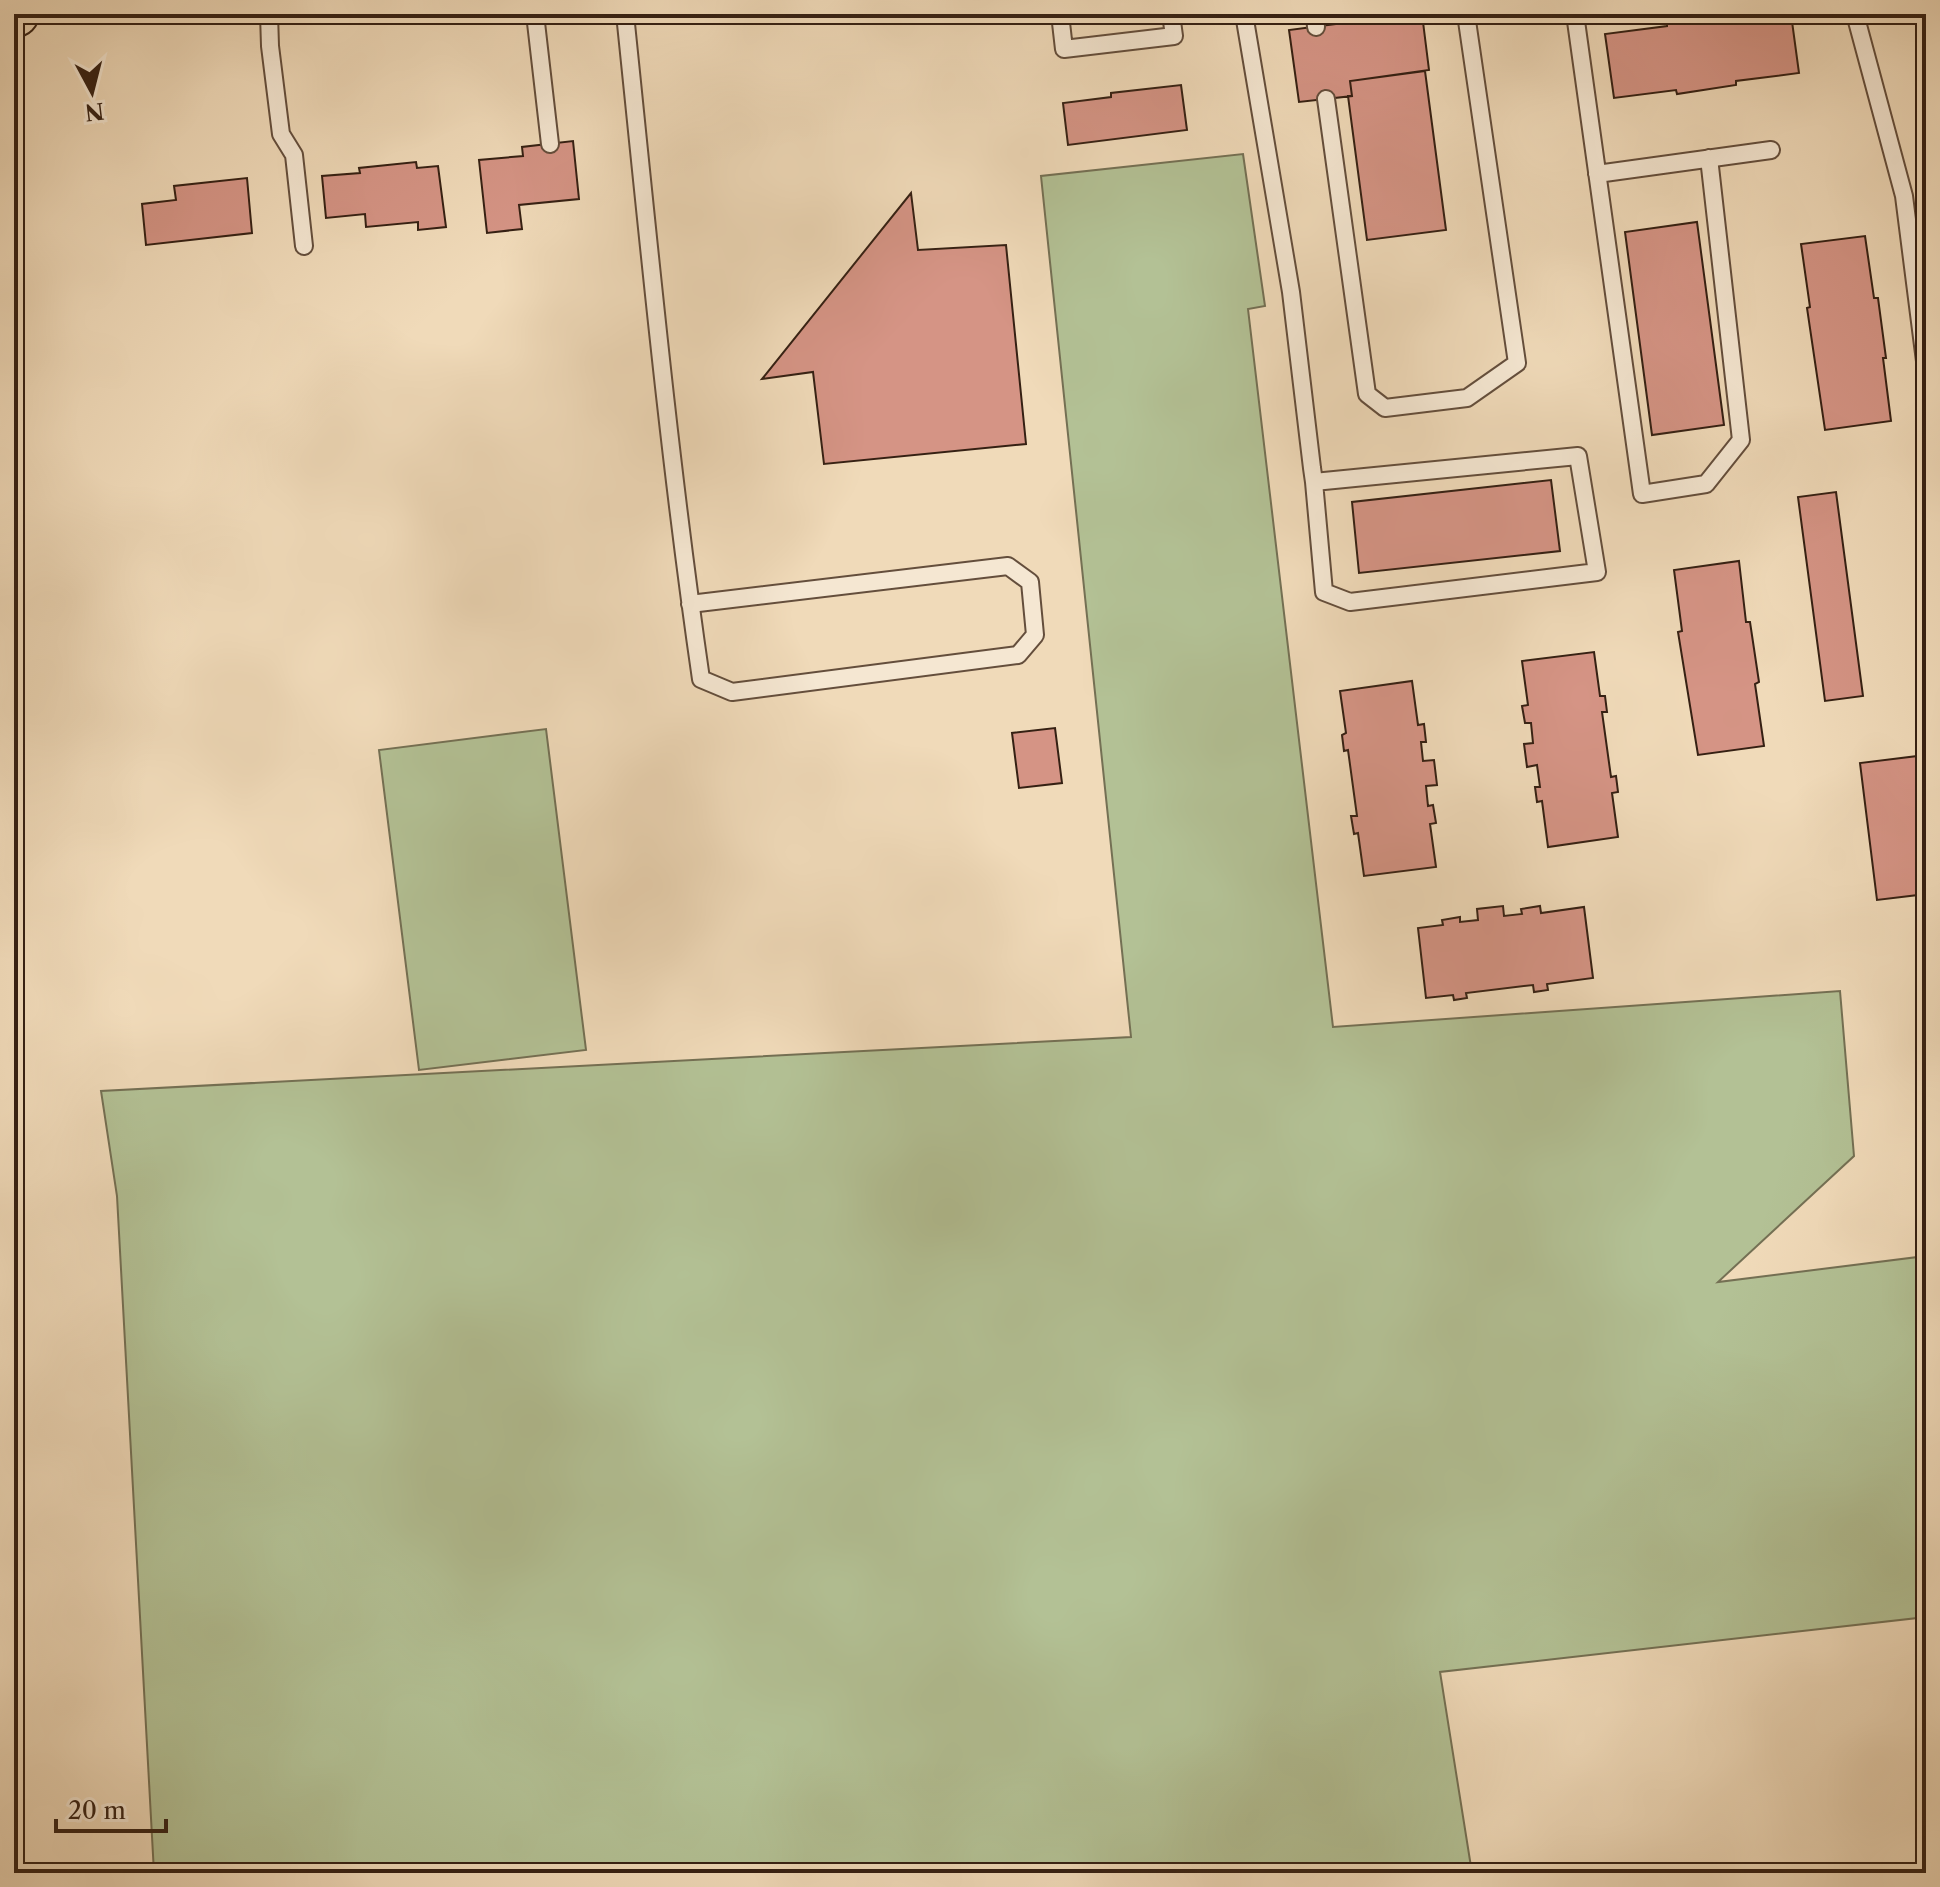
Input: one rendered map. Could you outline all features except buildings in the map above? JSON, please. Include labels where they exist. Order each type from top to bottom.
[{"type":"lane","points":[[269,14],[281,134],[294,155],[304,246]]},
{"type":"lane","points":[[535,14],[550,144]]},
{"type":"lane","points":[[625,14],[690,604],[701,679],[732,692],[1018,655],[1035,635],[1030,582],[1008,566],[690,604]]},
{"type":"lane","points":[[1060,14],[1064,49],[1174,36],[1171,14]]},
{"type":"lane","points":[[1244,14],[1291,292],[1324,592],[1350,602],[1597,572],[1578,456],[1314,482]]},
{"type":"lane","points":[[1326,99],[1367,394],[1385,408],[1467,398],[1517,363],[1466,14]]},
{"type":"lane","points":[[1575,14],[1642,494],[1706,484],[1741,440],[1709,158]]},
{"type":"lane","points":[[1855,14],[1904,196],[1926,369]]},
{"type":"lane","points":[[1597,174],[1771,150]]},
{"type":"green space","points":[[1243,154],[1265,306],[1248,309],[1333,1027],[1840,991],[1854,1156],[1718,1282],[1926,1256],[1926,1617],[1440,1672],[1472,1873],[154,1873],[117,1196],[101,1091],[1131,1037],[1041,176]]},
{"type":"green space","points":[[546,729],[586,1050],[419,1070],[379,750]]}]
